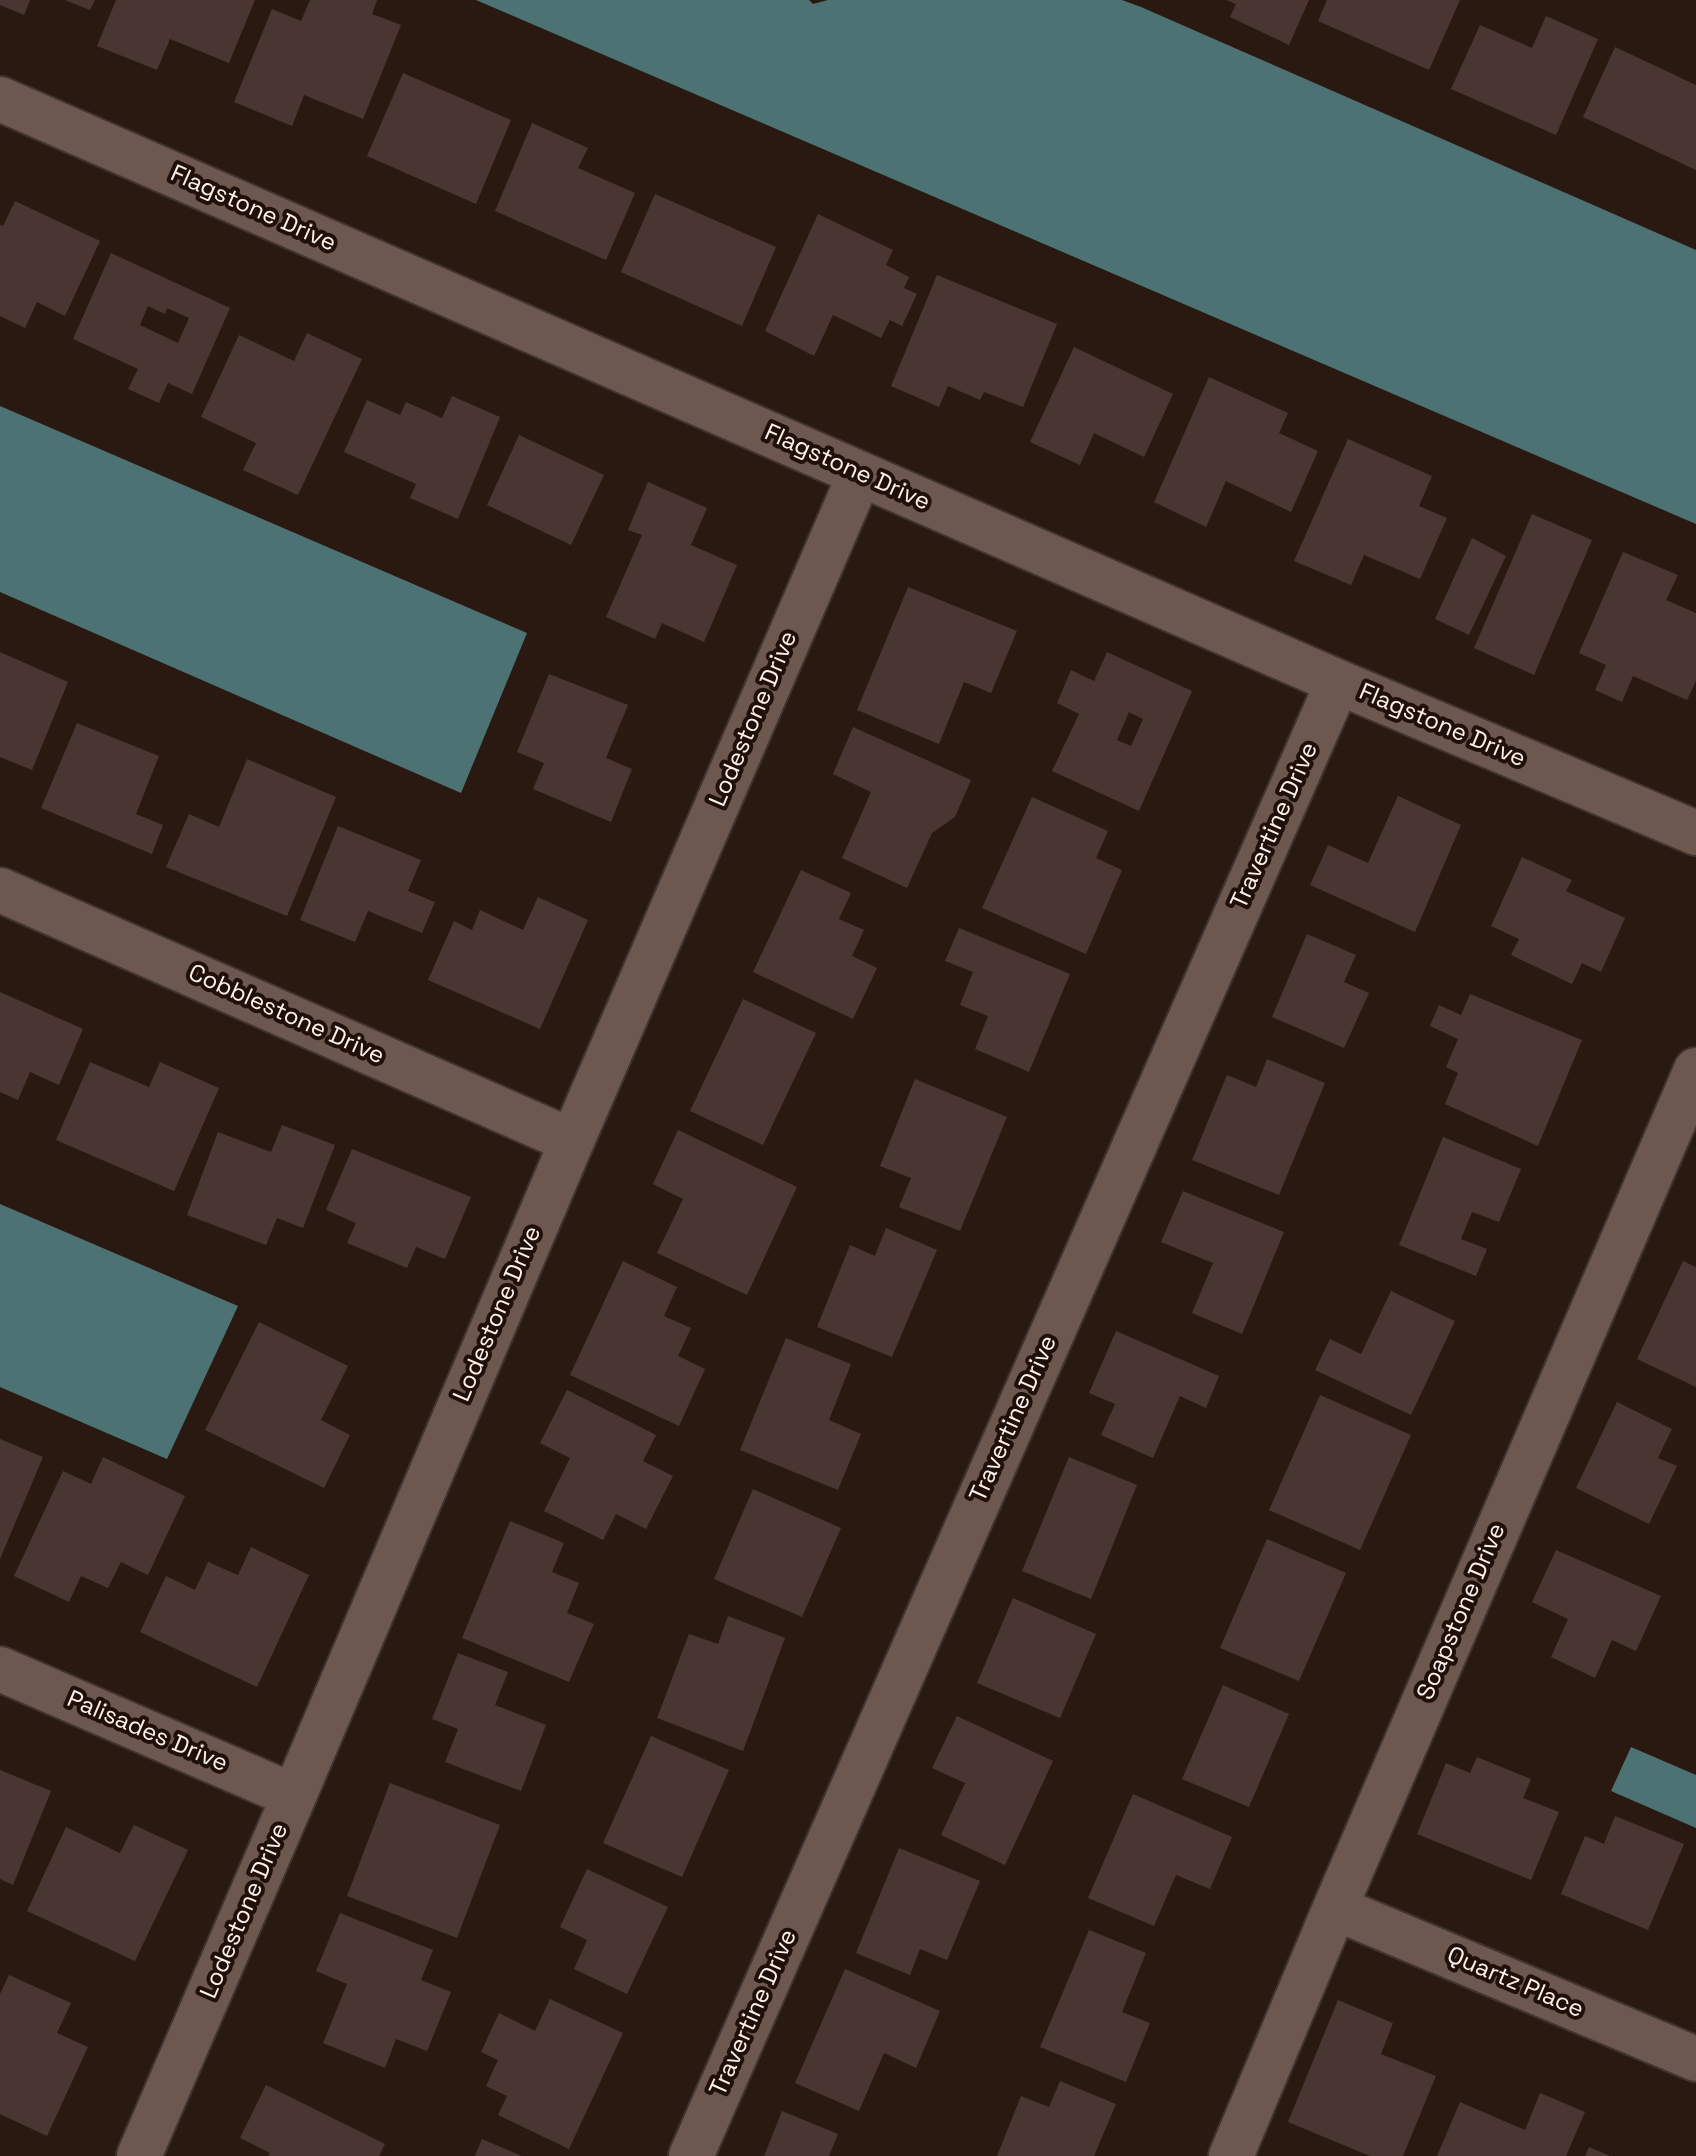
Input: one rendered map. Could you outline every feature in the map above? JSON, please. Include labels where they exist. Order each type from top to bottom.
[{"type":"street","name":"Flagstone Drive","points":[[0,99],[1338,682],[1696,833]]},
{"type":"street","name":"Lodestone Drive","points":[[139,2156],[860,474]]},
{"type":"street","name":"Travertine Drive","points":[[691,2156],[1338,682]]},
{"type":"street","name":"Cobblestone Drive","points":[[0,890],[572,1141]]},
{"type":"street","name":"Soapstone Drive","points":[[1231,2156],[1696,1070]]},
{"type":"street","name":"Palisades Drive","points":[[0,1669],[294,1796]]},
{"type":"street","name":"Quartz Place","points":[[1335,1908],[1696,2059]]},
{"type":"water","points":[[476,0],[809,0],[813,4],[828,0],[1122,0],[1141,7],[1696,250],[1696,524]]},
{"type":"water","points":[[0,406],[527,633],[461,793],[0,592]]},
{"type":"water","points":[[0,1204],[238,1306],[167,1459],[0,1387]]},
{"type":"water","points":[[1631,1747],[1696,1775],[1696,1828],[1611,1791]]},
{"type":"building","points":[[0,0],[30,0],[24,15],[0,5]]},
{"type":"building","points":[[65,0],[95,0],[90,10]]},
{"type":"building","points":[[116,0],[255,0],[229,63],[170,39],[157,70],[97,46]]},
{"type":"building","points":[[310,0],[377,0],[372,14],[401,25],[363,119],[304,95],[292,126],[234,102],[272,9],[301,21]]},
{"type":"building","points":[[1226,0],[1309,0],[1289,45],[1230,17],[1236,4]]},
{"type":"building","points":[[1327,0],[1460,0],[1429,70],[1318,21]]},
{"type":"building","points":[[1546,16],[1598,39],[1556,135],[1451,89],[1480,25],[1532,48]]},
{"type":"building","points":[[1615,47],[1696,85],[1696,170],[1583,117]]},
{"type":"building","points":[[403,73],[511,120],[476,204],[367,156]]},
{"type":"building","points":[[532,123],[588,148],[578,168],[635,193],[606,260],[495,211]]},
{"type":"building","points":[[655,194],[776,247],[742,326],[621,272]]},
{"type":"building","points":[[15,201],[100,241],[65,316],[37,302],[25,328],[0,316],[0,225],[3,226]]},
{"type":"building","points":[[818,214],[893,250],[886,265],[909,277],[904,288],[917,294],[902,326],[890,320],[881,338],[833,315],[814,356],[765,331]]},
{"type":"building","points":[[111,253],[230,308],[192,394],[168,383],[159,403],[128,389],[138,369],[73,339]],"holes":[[[148,306],[165,314],[167,308],[189,318],[178,343],[140,325]]]},
{"type":"building","points":[[937,275],[1057,324],[1023,407],[984,392],[980,400],[948,386],[939,407],[891,386]]},
{"type":"building","points":[[307,333],[362,359],[298,495],[243,470],[256,443],[201,417],[239,335],[294,361]]},
{"type":"building","points":[[1074,347],[1173,394],[1144,457],[1094,433],[1080,465],[1030,442]]},
{"type":"building","points":[[1209,377],[1288,413],[1279,433],[1318,451],[1291,512],[1226,481],[1206,527],[1154,502]]},
{"type":"building","points":[[452,396],[500,417],[458,519],[410,498],[416,484],[344,452],[367,400],[400,415],[406,402],[442,418]]},
{"type":"building","points":[[519,435],[604,475],[571,545],[487,505]]},
{"type":"building","points":[[1348,439],[1432,476],[1419,506],[1447,518],[1420,579],[1364,555],[1351,585],[1294,561]]},
{"type":"building","points":[[648,482],[707,508],[691,545],[737,565],[704,642],[662,623],[655,639],[606,617],[642,535],[628,530]]},
{"type":"building","points":[[1532,514],[1592,540],[1534,675],[1474,648]]},
{"type":"building","points":[[1472,538],[1506,556],[1469,635],[1435,619]]},
{"type":"building","points":[[1623,552],[1678,575],[1666,600],[1696,613],[1696,681],[1687,700],[1633,676],[1622,702],[1595,690],[1606,665],[1579,653]]},
{"type":"building","points":[[908,587],[1017,631],[991,693],[964,682],[939,744],[857,710]]},
{"type":"building","points":[[0,652],[68,682],[32,770],[0,757]]},
{"type":"building","points":[[1107,652],[1192,691],[1139,811],[1052,771],[1079,714],[1057,703],[1071,670],[1094,681]],"holes":[[[1129,712],[1143,719],[1131,746],[1117,740]]]},
{"type":"building","points":[[549,674],[628,705],[606,758],[632,769],[611,822],[533,789],[544,763],[517,752]]},
{"type":"building","points":[[77,723],[159,756],[136,814],[163,825],[152,854],[41,808]]},
{"type":"building","points":[[853,727],[971,780],[955,817],[932,833],[907,888],[842,858],[871,792],[833,774]]},
{"type":"building","points":[[247,759],[336,797],[287,916],[166,867],[189,814],[219,827]]},
{"type":"building","points":[[1398,796],[1461,825],[1415,932],[1310,885],[1328,845],[1368,863]]},
{"type":"building","points":[[1032,797],[1108,831],[1096,858],[1122,870],[1086,954],[982,908]]},
{"type":"building","points":[[338,826],[421,860],[408,891],[435,902],[422,933],[368,911],[355,942],[300,920]]},
{"type":"building","points":[[1522,857],[1572,880],[1566,891],[1625,918],[1601,972],[1582,963],[1572,984],[1511,955],[1519,939],[1491,926]]},
{"type":"building","points":[[801,870],[851,893],[839,919],[864,930],[852,956],[877,968],[853,1019],[753,972]]},
{"type":"building","points":[[538,897],[588,920],[540,1029],[428,980],[454,921],[472,930],[480,910],[523,930]]},
{"type":"building","points":[[959,928],[1070,974],[1029,1072],[975,1049],[988,1016],[960,1005],[973,972],[945,961]]},
{"type":"building","points":[[1307,934],[1356,955],[1344,982],[1369,993],[1344,1048],[1272,1017]]},
{"type":"building","points":[[0,992],[83,1029],[59,1085],[30,1072],[18,1100],[0,1092]]},
{"type":"building","points":[[1470,994],[1582,1040],[1538,1146],[1445,1104],[1458,1073],[1446,1067],[1458,1039],[1430,1026],[1439,1005],[1461,1015]]},
{"type":"building","points":[[743,999],[816,1033],[763,1145],[690,1111]]},
{"type":"building","points":[[1267,1059],[1325,1083],[1279,1195],[1192,1160],[1227,1075],[1256,1087]]},
{"type":"building","points":[[90,1062],[149,1087],[160,1062],[219,1088],[174,1191],[56,1140]]},
{"type":"building","points":[[915,1079],[1007,1117],[960,1231],[899,1207],[911,1178],[880,1166]]},
{"type":"building","points":[[282,1125],[335,1145],[303,1228],[277,1218],[266,1245],[187,1215],[218,1132],[271,1152]]},
{"type":"building","points":[[678,1130],[797,1187],[747,1295],[657,1253],[683,1199],[653,1184]]},
{"type":"building","points":[[1443,1137],[1521,1169],[1499,1222],[1472,1212],[1461,1239],[1487,1249],[1476,1276],[1399,1245]]},
{"type":"building","points":[[352,1149],[471,1197],[445,1259],[416,1247],[407,1268],[347,1243],[356,1223],[326,1210]]},
{"type":"building","points":[[1183,1191],[1284,1232],[1242,1334],[1192,1313],[1213,1263],[1161,1242]]},
{"type":"building","points":[[886,1228],[937,1250],[892,1357],[817,1327],[850,1245],[875,1256]]},
{"type":"building","points":[[623,1261],[677,1287],[664,1316],[691,1328],[678,1356],[705,1369],[679,1426],[570,1375]]},
{"type":"building","points":[[1683,1261],[1696,1267],[1696,1387],[1637,1359]]},
{"type":"building","points":[[1391,1291],[1455,1321],[1411,1415],[1315,1370],[1330,1339],[1361,1354]]},
{"type":"building","points":[[259,1322],[348,1366],[321,1420],[350,1435],[324,1488],[205,1430]]},
{"type":"building","points":[[1116,1331],[1219,1376],[1206,1408],[1180,1396],[1153,1458],[1101,1435],[1115,1404],[1089,1393]]},
{"type":"building","points":[[786,1338],[851,1364],[829,1420],[861,1434],[838,1490],[740,1450]]},
{"type":"building","points":[[567,1390],[656,1435],[643,1461],[673,1476],[646,1529],[616,1514],[603,1540],[544,1511],[570,1458],[540,1443]]},
{"type":"building","points":[[1320,1395],[1411,1435],[1360,1550],[1269,1510]]},
{"type":"building","points":[[1617,1402],[1672,1429],[1658,1458],[1677,1466],[1649,1524],[1576,1488]]},
{"type":"building","points":[[0,1439],[43,1457],[0,1559]]},
{"type":"building","points":[[103,1457],[185,1496],[148,1575],[121,1562],[108,1588],[81,1576],[69,1602],[14,1576],[63,1471],[91,1484]]},
{"type":"building","points":[[1069,1457],[1137,1485],[1091,1599],[1022,1571]]},
{"type":"building","points":[[753,1489],[841,1528],[802,1617],[714,1579]]},
{"type":"building","points":[[510,1521],[564,1543],[552,1572],[579,1583],[567,1613],[594,1624],[569,1682],[462,1638]]},
{"type":"building","points":[[1267,1539],[1346,1573],[1299,1681],[1220,1648]]},
{"type":"building","points":[[251,1547],[309,1575],[257,1687],[140,1632],[166,1576],[195,1590],[208,1562],[238,1575]]},
{"type":"building","points":[[1556,1550],[1661,1596],[1636,1651],[1612,1640],[1595,1678],[1551,1657],[1568,1619],[1532,1602]]},
{"type":"building","points":[[1013,1598],[1096,1634],[1060,1718],[977,1683]]},
{"type":"building","points":[[728,1616],[785,1638],[743,1751],[657,1718],[689,1634],[718,1644]]},
{"type":"building","points":[[458,1653],[508,1672],[495,1705],[546,1725],[521,1791],[445,1762],[458,1729],[432,1719]]},
{"type":"building","points":[[1223,1685],[1289,1714],[1249,1807],[1182,1779]]},
{"type":"building","points":[[957,1716],[1053,1761],[1005,1865],[941,1835],[965,1783],[932,1768]]},
{"type":"building","points":[[651,1736],[729,1770],[682,1877],[603,1843]]},
{"type":"building","points":[[1477,1757],[1531,1779],[1523,1798],[1559,1812],[1531,1880],[1417,1834],[1446,1763],[1470,1773]]},
{"type":"building","points":[[0,1770],[51,1791],[13,1885],[0,1879]]},
{"type":"building","points":[[390,1783],[500,1825],[457,1938],[347,1896]]},
{"type":"building","points":[[1133,1794],[1232,1837],[1210,1889],[1176,1875],[1154,1926],[1088,1898]]},
{"type":"building","points":[[1615,1816],[1684,1844],[1648,1930],[1561,1894],[1585,1836],[1604,1844]]},
{"type":"building","points":[[134,1825],[188,1850],[135,1961],[27,1911],[66,1827],[120,1853]]},
{"type":"building","points":[[899,1848],[980,1881],[947,1960],[920,1949],[910,1975],[856,1953]]},
{"type":"building","points":[[587,1869],[668,1907],[627,1994],[574,1969],[587,1940],[560,1927]]},
{"type":"building","points":[[340,1913],[433,1950],[421,1980],[451,1992],[427,2051],[396,2039],[385,2068],[323,2043],[347,1984],[316,1971]]},
{"type":"building","points":[[1089,1930],[1146,1953],[1122,2012],[1150,2023],[1126,2082],[1040,2047]]},
{"type":"building","points":[[845,1969],[940,2011],[916,2068],[884,2053],[859,2111],[795,2083]]},
{"type":"building","points":[[9,1975],[71,2003],[57,2033],[88,2047],[47,2136],[0,2114],[0,1994]]},
{"type":"building","points":[[550,1999],[623,2033],[569,2149],[498,2115],[507,2096],[486,2086],[498,2060],[481,2052],[499,2013],[535,2031]]},
{"type":"building","points":[[1338,2000],[1393,2023],[1381,2054],[1436,2076],[1403,2156],[1370,2156],[1288,2122]]},
{"type":"building","points":[[1060,2081],[1116,2104],[1094,2156],[997,2156],[1021,2096],[1049,2107]]},
{"type":"building","points":[[266,2085],[385,2144],[379,2156],[268,2156],[270,2153],[240,2138]]},
{"type":"building","points":[[1540,2093],[1585,2112],[1566,2156],[1437,2156],[1460,2102],[1525,2130]]},
{"type":"building","points":[[782,2111],[838,2134],[829,2156],[764,2156]]},
{"type":"building","points":[[482,2139],[522,2156],[475,2156]]},
{"type":"building","points":[[1589,2147],[1610,2156],[1585,2156]]}]
